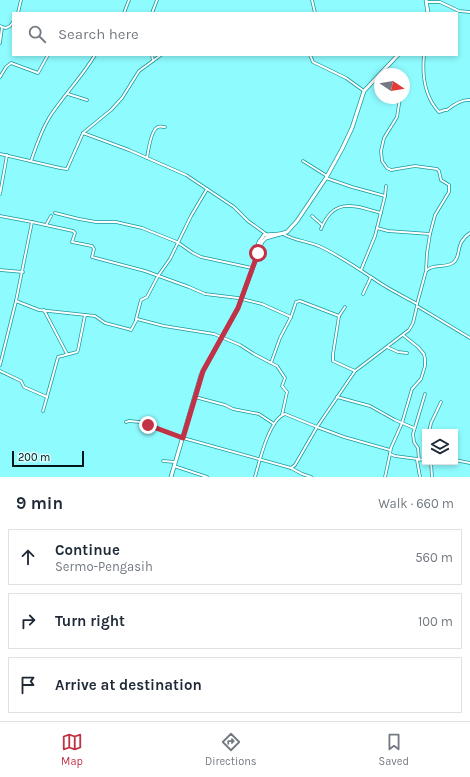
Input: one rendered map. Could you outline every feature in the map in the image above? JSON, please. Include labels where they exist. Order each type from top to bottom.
[{"type":"main road","points":[[426,1],[428,12]]},
{"type":"main road","points":[[386,68],[397,56]]},
{"type":"main road","points":[[171,477],[205,367],[222,338],[241,299],[264,240],[268,237],[282,234],[290,230],[294,225],[326,177],[349,136],[364,91],[374,81]]},
{"type":"main road","points":[[253,266],[258,242],[261,237],[266,234],[282,234]]},
{"type":"street","points":[[18,12],[22,0]]},
{"type":"street","points":[[124,12],[129,0]]},
{"type":"street","points":[[152,12],[157,0]]},
{"type":"street","points":[[312,0],[315,12]]},
{"type":"street","points":[[426,1],[440,2],[458,11],[470,12]]},
{"type":"street","points":[[0,43],[1,26],[6,28],[12,23]]},
{"type":"street","points":[[0,77],[11,63],[38,73],[47,56]]},
{"type":"street","points":[[31,161],[49,118],[86,70],[94,56]]},
{"type":"street","points":[[152,56],[153,61]]},
{"type":"street","points":[[0,154],[67,169],[83,133],[112,110],[122,98],[139,71],[160,56]]},
{"type":"street","points":[[310,56],[313,62],[346,78],[364,91]]},
{"type":"street","points":[[424,56],[423,68],[425,86],[439,112],[447,110],[452,106],[466,100],[470,100]]},
{"type":"street","points":[[68,94],[87,100]]},
{"type":"street","points":[[293,468],[317,427],[355,371],[403,335],[409,330],[413,323],[426,271],[430,234],[435,215],[450,189],[449,185],[441,180],[437,169],[415,166],[391,170],[383,163],[381,159],[384,138],[397,117],[399,104]]},
{"type":"street","points":[[147,158],[154,129],[157,127],[164,127]]},
{"type":"street","points":[[83,133],[186,175],[234,207],[248,221],[266,234]]},
{"type":"street","points":[[0,194],[7,155]]},
{"type":"street","points":[[303,161],[326,177],[352,187],[385,196]]},
{"type":"street","points":[[361,270],[377,228],[386,186]]},
{"type":"street","points":[[16,301],[39,310],[95,316],[107,324],[130,330],[136,319],[141,300],[147,296],[158,276],[170,260],[177,242],[207,189]]},
{"type":"street","points":[[321,229],[322,225],[332,212],[345,205],[381,213]]},
{"type":"street","points":[[55,213],[96,222],[116,222],[131,225],[177,242],[193,253],[201,256],[253,266]]},
{"type":"street","points":[[0,216],[73,231],[72,242],[92,246],[94,248],[92,257],[134,268],[205,294],[236,297],[262,304],[291,316]]},
{"type":"street","points":[[46,225],[51,216]]},
{"type":"street","points":[[312,216],[322,225]]},
{"type":"street","points":[[0,365],[23,272],[32,222]]},
{"type":"street","points":[[377,228],[388,231],[430,234]]},
{"type":"street","points":[[426,271],[429,268],[451,265],[456,261],[461,241],[470,231]]},
{"type":"street","points":[[282,234],[296,240],[316,245],[361,270],[470,338]]},
{"type":"street","points":[[0,270],[23,272]]},
{"type":"street","points":[[362,294],[371,277]]},
{"type":"street","points":[[271,363],[281,336],[298,300],[339,316]]},
{"type":"street","points":[[345,306],[339,316],[333,361],[355,371]]},
{"type":"street","points":[[44,310],[67,354]]},
{"type":"street","points":[[42,411],[56,360],[58,357],[77,352],[85,315]]},
{"type":"street","points":[[136,319],[181,330],[208,333],[240,345],[277,366],[285,378],[282,386],[287,392],[282,415],[274,424],[266,441],[255,477]]},
{"type":"street","points":[[385,477],[390,452],[402,422],[412,389],[423,376],[425,359],[422,351],[403,335]]},
{"type":"street","points":[[387,347],[398,352],[407,353]]},
{"type":"street","points":[[0,371],[22,380],[24,387],[47,397]]},
{"type":"street","points":[[420,477],[418,448],[413,438],[414,428],[425,394]]},
{"type":"street","points":[[195,397],[225,405],[233,409],[259,414],[274,424]]},
{"type":"street","points":[[337,397],[370,406],[414,428]]},
{"type":"street","points":[[430,429],[441,402]]},
{"type":"street","points":[[282,415],[285,414],[344,437],[390,452],[395,456],[422,460]]},
{"type":"street","points":[[126,422],[140,422],[183,438],[293,468],[311,477]]},
{"type":"street","points":[[163,461],[175,464],[207,477]]},
{"type":"street","points":[[458,461],[470,463]]},
{"type":"street","points":[[431,465],[432,477]]},
{"type":"route","points":[[148,425],[183,438],[203,371],[238,308],[258,253]]}]
